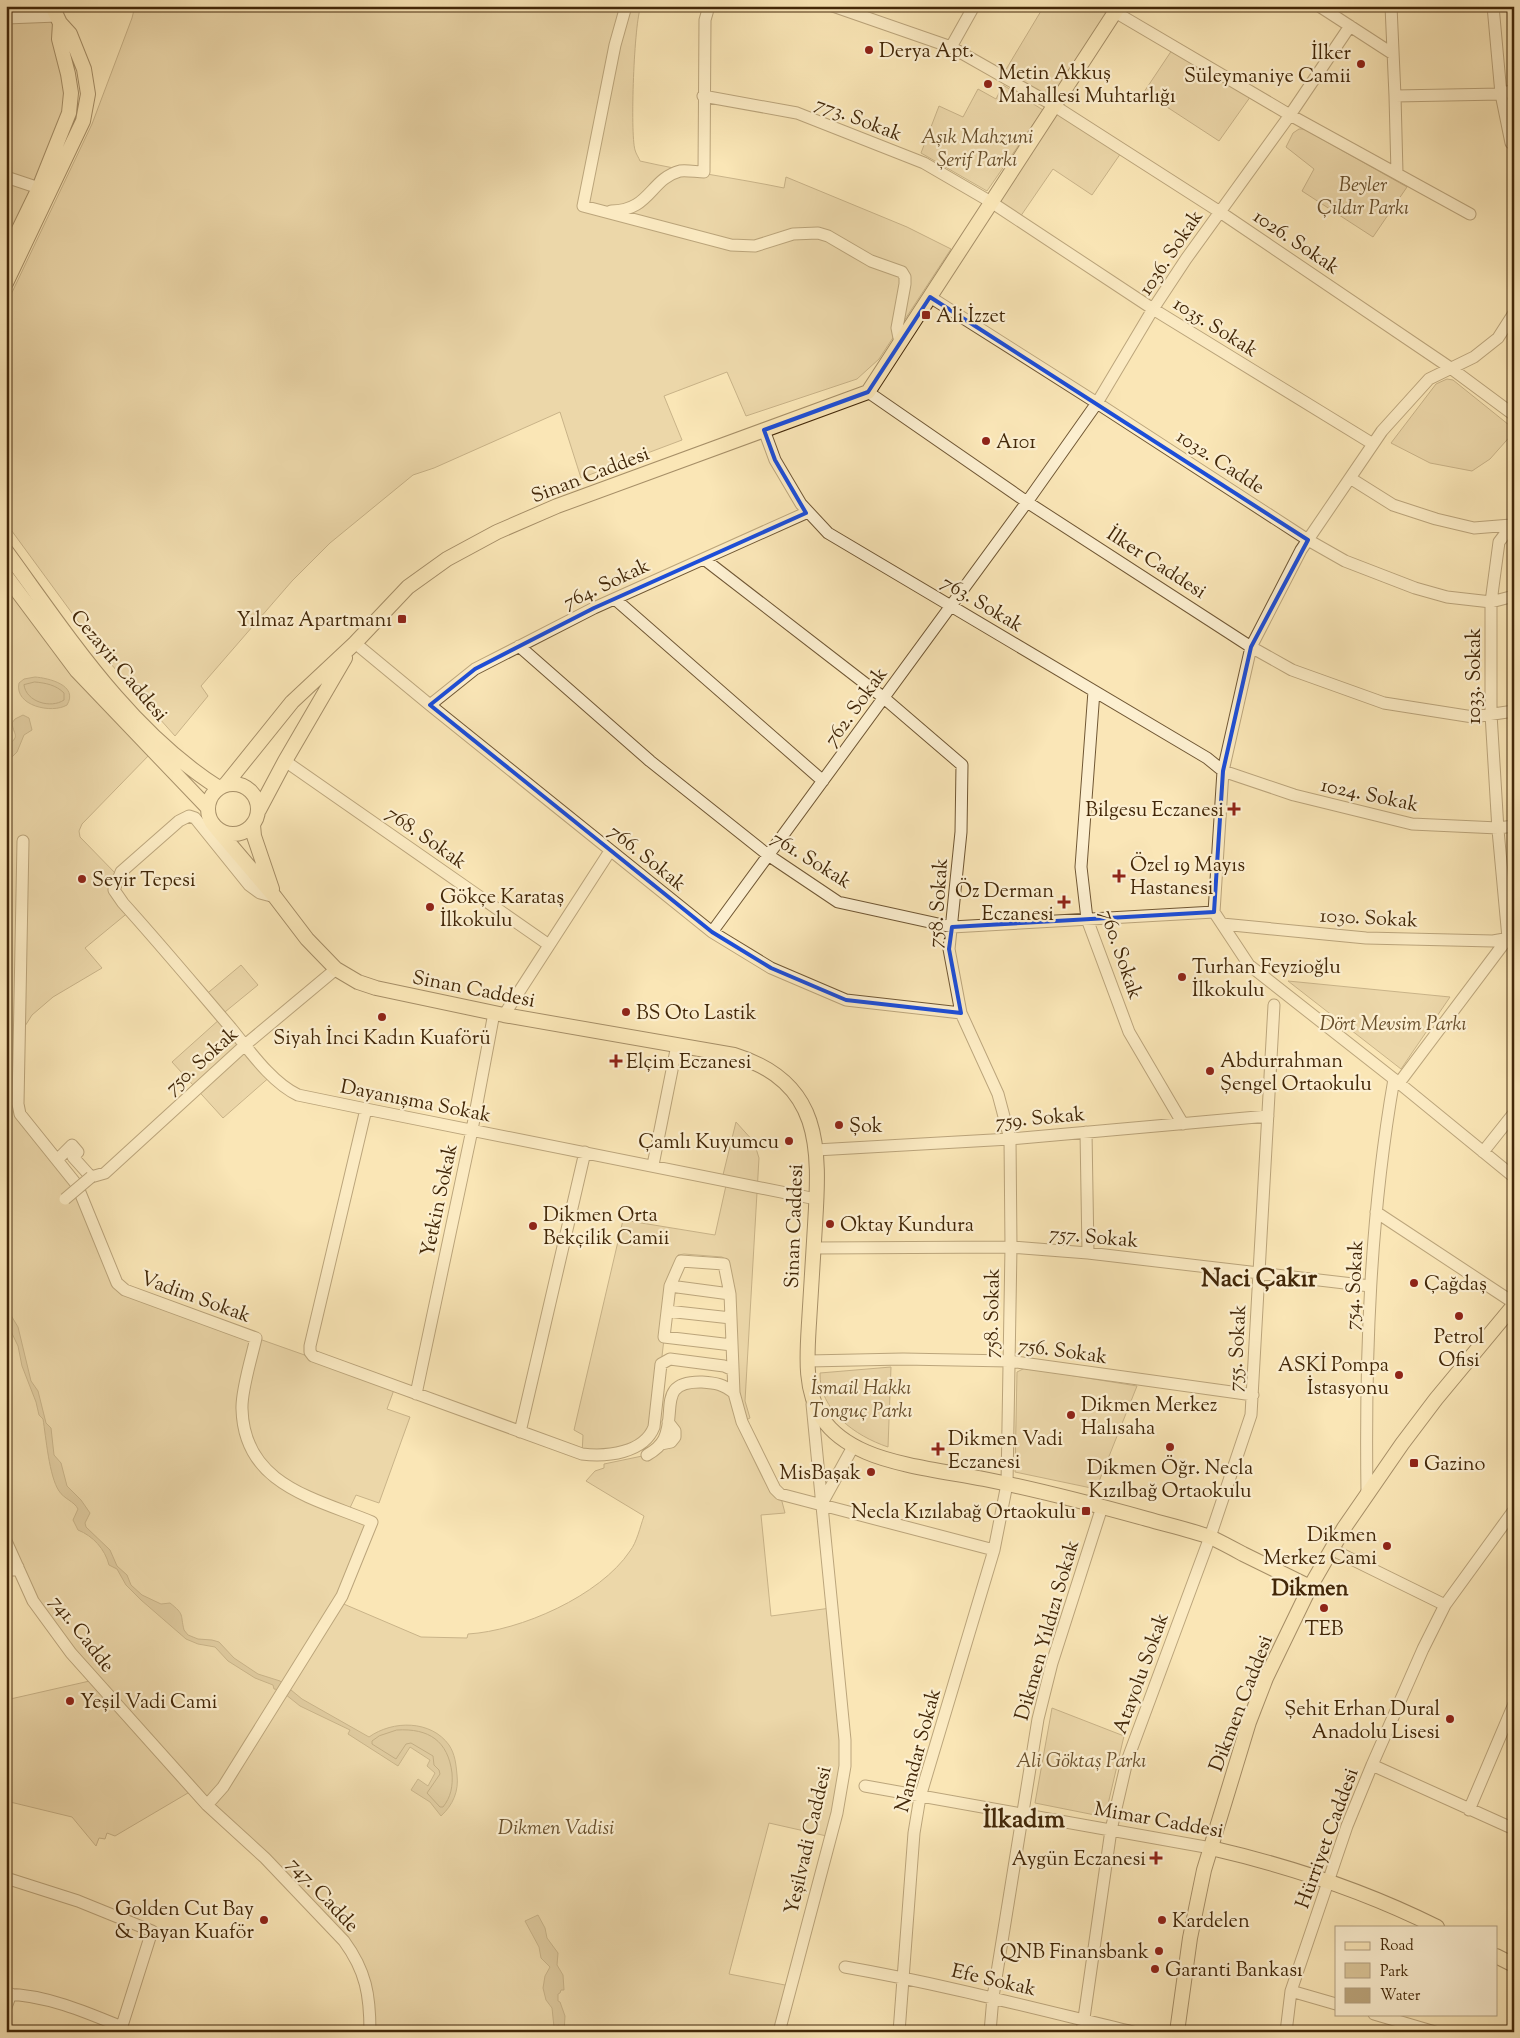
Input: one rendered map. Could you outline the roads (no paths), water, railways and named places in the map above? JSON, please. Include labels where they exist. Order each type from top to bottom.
[{"type":"main road","points":[[868,392],[1117,9]]},
{"type":"main road","points":[[6,256],[39,188],[69,113],[71,93],[59,39],[56,15]]},
{"type":"main road","points":[[6,283],[83,120],[88,94],[84,70],[70,34],[56,15]]},
{"type":"main road","name":"Sinan Caddesi","points":[[223,786],[292,702],[355,643],[408,588],[447,559],[496,532],[557,506],[868,392]]},
{"type":"main road","name":"Cezayir Caddesi","points":[[6,551],[88,664],[208,808]]},
{"type":"main road","name":"Cezayir Caddesi","points":[[6,576],[78,671],[153,744],[195,773],[223,786]]},
{"type":"main road","name":"Sinan Caddesi","points":[[259,810],[285,761],[355,643]]},
{"type":"main road","points":[[234,784],[249,789],[258,802],[259,810],[253,825],[240,834],[232,834],[217,829],[212,823],[208,808],[213,793],[223,786],[234,784]]},
{"type":"main road","name":"Sinan Caddesi","points":[[253,825],[254,836],[274,896]]},
{"type":"main road","name":"Sinan Caddesi","points":[[217,829],[308,939],[336,969],[358,982],[376,988],[499,1014],[734,1055],[770,1070],[788,1086],[801,1102],[813,1133],[816,1150],[816,1199],[808,1361],[812,1398],[822,1418],[831,1430],[867,1452],[898,1462],[1102,1506],[1210,1538],[1310,1587]]},
{"type":"main road","name":"Dikmen Caddesi","points":[[1177,2032],[1190,1938],[1204,1870],[1249,1722],[1266,1678],[1310,1587],[1331,1549],[1367,1494],[1436,1399],[1514,1304]]},
{"type":"main road","name":"Mimar Caddesi","points":[[1211,1848],[1274,1864],[1329,1882],[1394,1907],[1435,1926]]},
{"type":"main road","points":[[1498,1957],[1514,1965]]},
{"type":"street","points":[[626,6],[615,44],[583,206],[731,245],[755,246],[793,234],[818,233],[828,236],[871,261],[902,272],[905,277],[905,284],[898,328],[900,343]]},
{"type":"street","points":[[599,210],[617,211],[636,206],[670,175],[682,171],[704,172],[705,20],[709,6]]},
{"type":"street","name":"1026. Sokak","points":[[836,6],[951,47],[1053,105],[1220,212],[1452,369],[1514,415]]},
{"type":"street","points":[[951,47],[974,6]]},
{"type":"street","points":[[1319,6],[1393,54]]},
{"type":"street","points":[[1391,6],[1397,173]]},
{"type":"street","points":[[1493,6],[1502,94],[1511,143],[1514,144]]},
{"type":"street","points":[[1117,9],[1290,115],[1470,214]]},
{"type":"street","points":[[6,18],[56,15]]},
{"type":"street","name":"1036. Sokak","points":[[1027,502],[1097,403],[1153,309],[1290,115],[1350,26]]},
{"type":"street","points":[[1395,96],[1502,94],[1514,90]]},
{"type":"street","name":"773. Sokak","points":[[704,96],[797,114],[924,163],[991,202]]},
{"type":"street","points":[[6,177],[39,188]]},
{"type":"street","name":"1035. Sokak","points":[[991,202],[1153,309],[1373,444]]},
{"type":"street","name":"1032. Cadde","points":[[930,297],[1308,540],[1345,561],[1415,588],[1447,597],[1491,602],[1514,596]]},
{"type":"street","points":[[1514,313],[1498,338],[1474,357],[1429,380],[1382,431],[1308,540],[1251,647],[1223,771],[1214,912],[1249,964],[1397,1081],[1514,1177]]},
{"type":"street","name":"İlker Caddesi","points":[[868,392],[1027,502],[1251,647],[1292,670],[1384,703],[1473,717],[1514,711]]},
{"type":"street","name":"763. Sokak","points":[[764,430],[775,460],[801,504],[828,533],[1207,758],[1223,771]]},
{"type":"street","name":"1033. Sokak","points":[[1350,478],[1393,505],[1436,519],[1474,528],[1513,524]]},
{"type":"street","name":"762. Sokak","points":[[712,932],[1027,502]]},
{"type":"street","name":"764. Sokak","points":[[430,705],[475,669],[519,646],[615,598],[808,512]]},
{"type":"street","name":"1033. Sokak","points":[[1511,938],[1498,829],[1491,714],[1491,602],[1499,542],[1513,524]]},
{"type":"street","name":"758. Sokak","points":[[704,559],[884,698],[962,766],[962,832],[949,949],[961,1013],[998,1094],[1010,1139],[1011,1247],[1007,1484]]},
{"type":"street","points":[[615,598],[823,782]]},
{"type":"street","name":"766. Sokak","points":[[355,643],[712,932],[771,968],[846,1000],[961,1013]]},
{"type":"street","name":"761. Sokak","points":[[519,646],[650,761],[768,856],[838,902],[952,927],[1214,912]]},
{"type":"street","name":"760. Sokak","points":[[1094,690],[1082,867],[1087,919],[1129,1032],[1183,1124]]},
{"type":"street","name":"768. Sokak","points":[[285,761],[549,944]]},
{"type":"street","name":"1024. Sokak","points":[[1223,771],[1294,796],[1412,824],[1498,829],[1514,826]]},
{"type":"street","name":"Dayanışma Sokak","points":[[274,896],[255,890],[195,818],[188,816],[179,821],[121,872],[114,890],[123,903],[245,1045],[280,1084],[298,1096],[653,1165],[816,1199]]},
{"type":"street","name":"Vadim Sokak","points":[[23,841],[18,1104],[20,1114],[58,1159],[76,1185],[111,1273],[124,1290],[256,1338],[242,1407],[244,1429],[250,1448],[260,1465],[287,1487],[372,1522],[342,1596],[223,1787],[207,1806]]},
{"type":"street","points":[[499,1014],[549,944],[610,851]]},
{"type":"street","name":"1030. Sokak","points":[[1222,924],[1366,938],[1493,941],[1511,938]]},
{"type":"street","points":[[1397,1081],[1511,938]]},
{"type":"street","name":"750. Sokak","points":[[65,1199],[91,1177],[104,1173],[245,1045],[336,969]]},
{"type":"street","name":"755. Sokak","points":[[1210,1538],[1251,1415],[1274,1004]]},
{"type":"street","name":"Yetkin Sokak","points":[[416,1394],[472,1130],[499,1014]]},
{"type":"street","points":[[653,1165],[676,1045]]},
{"type":"street","name":"754. Sokak","points":[[1367,1494],[1366,1407],[1370,1286],[1384,1132],[1397,1081]]},
{"type":"street","points":[[366,1110],[310,1346],[310,1352],[313,1356],[520,1432],[589,1455],[623,1451],[639,1446],[651,1436],[654,1427],[661,1364],[670,1359],[724,1366],[733,1370]]},
{"type":"street","points":[[1483,1152],[1514,1113]]},
{"type":"street","name":"759. Sokak","points":[[816,1150],[1010,1139],[1268,1116]]},
{"type":"street","points":[[1086,1132],[1088,1253]]},
{"type":"street","points":[[58,1159],[72,1145],[78,1152],[73,1157],[91,1177]]},
{"type":"street","points":[[520,1432],[585,1152]]},
{"type":"street","points":[[1376,1212],[1514,1304]]},
{"type":"street","name":"757. Sokak","points":[[813,1248],[1011,1247],[1088,1253],[1370,1286]]},
{"type":"street","points":[[732,1345],[664,1337],[670,1286],[681,1261],[724,1264],[730,1294],[734,1393],[742,1422],[775,1489],[780,1494],[994,1550]]},
{"type":"street","points":[[670,1286],[730,1294]]},
{"type":"street","points":[[668,1311],[731,1318]]},
{"type":"street","name":"756. Sokak","points":[[808,1361],[903,1359],[1009,1361],[1252,1396]]},
{"type":"street","points":[[647,1455],[661,1444],[671,1442],[675,1437],[675,1430],[668,1422],[671,1395],[677,1387],[684,1384],[717,1383],[726,1386],[734,1393]]},
{"type":"street","name":"Yeşilvadi Caddesi","points":[[779,2032],[837,1813],[845,1766],[845,1740],[812,1398]]},
{"type":"street","points":[[821,1505],[854,1445]]},
{"type":"street","name":"Namdar Sokak","points":[[899,2032],[914,1833],[920,1797],[994,1550],[1007,1484]]},
{"type":"street","name":"Dikmen Yıldızı Sokak","points":[[990,2032],[993,1997],[1038,1720],[1047,1682],[1102,1506]]},
{"type":"street","name":"Hürriyet Caddesi","points":[[1286,2032],[1291,1991],[1347,1826],[1372,1765],[1423,1649],[1446,1605],[1514,1510]]},
{"type":"street","name":"Atayolu Sokak","points":[[1082,2026],[1111,1830],[1127,1761],[1210,1538]]},
{"type":"street","name":"741. Cadde","points":[[6,1541],[12,1568],[71,1653],[207,1806]]},
{"type":"street","points":[[1331,1549],[1446,1605]]},
{"type":"street","points":[[1469,1810],[1514,1704]]},
{"type":"street","points":[[1372,1765],[1514,1829]]},
{"type":"street","name":"Mimar Caddesi","points":[[865,1786],[1211,1848]]},
{"type":"street","name":"747. Cadde","points":[[207,1806],[265,1858],[344,1941],[355,1956],[368,1992],[370,2032]]},
{"type":"street","points":[[6,1878],[78,1901],[152,1931],[121,2030],[63,2006],[36,1998],[8,1994],[6,2008]]},
{"type":"street","name":"Efe Sokak","points":[[845,1967],[902,1977],[993,1997],[1082,2026],[1133,2032]]},
{"type":"street","points":[[1291,1991],[1335,2004]]},
{"type":"street","points":[[1379,2016],[1414,2029],[1434,2032]]},
{"type":"water","points":[[35,677],[54,681],[66,688],[70,698],[67,705],[60,708],[44,708],[28,702],[22,697],[19,691],[19,683],[24,679]]},
{"type":"water","points":[[23,715],[29,718],[32,730],[24,735],[17,752],[7,762],[6,747],[15,738],[12,723]]},
{"type":"water","points":[[6,1307],[18,1327],[31,1381],[38,1391],[46,1423],[51,1428],[54,1455],[61,1463],[67,1486],[81,1500],[90,1513],[85,1523],[86,1527],[110,1550],[117,1566],[127,1575],[131,1585],[142,1595],[161,1604],[170,1603],[175,1607],[181,1615],[184,1630],[188,1635],[198,1639],[219,1642],[234,1658],[258,1674],[280,1681],[302,1699],[369,1737],[389,1728],[411,1725],[432,1731],[441,1737],[453,1752],[456,1763],[457,1787],[449,1807],[441,1816],[430,1802],[411,1790],[418,1779],[428,1786],[435,1773],[427,1766],[430,1760],[410,1747],[398,1766],[348,1734],[350,1730],[300,1706],[280,1690],[274,1689],[273,1685],[255,1678],[228,1661],[215,1647],[198,1644],[186,1639],[126,1585],[117,1569],[109,1565],[105,1554],[98,1544],[78,1530],[73,1520],[78,1509],[61,1494],[53,1476],[43,1419],[39,1415],[22,1366],[18,1346],[6,1321]]},
{"type":"water","points":[[538,1915],[545,1928],[547,1938],[558,1953],[557,1965],[563,1975],[564,1990],[561,1990],[558,1994],[558,2001],[565,2016],[564,2032],[560,2032],[559,2025],[554,2027],[552,2008],[546,2000],[543,1988],[545,1976],[550,1967],[541,1958],[539,1947],[525,1921]]},
{"type":"place","name":"Derya Apt.","points":[[869,50]]},
{"type":"place","name":"İlker Süleymaniye Camii","points":[[1361,64]]},
{"type":"place","name":"Metin Akkuş Mahallesi Muhtarlığı","points":[[988,84]]},
{"type":"place","name":"Ali İzzet","points":[[926,315]]},
{"type":"place","name":"A101","points":[[986,441]]},
{"type":"place","name":"Yılmaz Apartmanı","points":[[402,619]]},
{"type":"place","name":"Bilgesu Eczanesi","points":[[1234,809]]},
{"type":"place","name":"Özel 19 Mayıs Hastanesi","points":[[1119,876]]},
{"type":"place","name":"Seyir Tepesi","points":[[82,879]]},
{"type":"place","name":"Öz Derman Eczanesi","points":[[1064,902]]},
{"type":"place","name":"Gökçe Karataş İlkokulu","points":[[430,907]]},
{"type":"place","name":"Turhan Feyzioğlu İlkokulu","points":[[1182,977]]},
{"type":"place","name":"BS Oto Lastik","points":[[626,1012]]},
{"type":"place","name":"Siyah İnci Kadın Kuaförü","points":[[382,1017]]},
{"type":"place","name":"Elçim Eczanesi","points":[[616,1061]]},
{"type":"place","name":"Abdurrahman Şengel Ortaokulu","points":[[1210,1071]]},
{"type":"place","name":"Şok","points":[[839,1125]]},
{"type":"place","name":"Çamlı Kuyumcu","points":[[789,1141]]},
{"type":"place","name":"Oktay Kundura","points":[[830,1224]]},
{"type":"place","name":"Dikmen Orta Bekçilik Camii","points":[[533,1226]]},
{"type":"place","name":"Çağdaş","points":[[1414,1283]]},
{"type":"place","name":"Petrol Ofisi","points":[[1459,1316]]},
{"type":"place","name":"ASKİ Pompa İstasyonu","points":[[1399,1375]]},
{"type":"place","name":"Dikmen Merkez Halısaha","points":[[1071,1415]]},
{"type":"place","name":"Dikmen Öğr. Necla Kızılbağ Ortaokulu","points":[[1170,1447]]},
{"type":"place","name":"Dikmen Vadi Eczanesi","points":[[938,1449]]},
{"type":"place","name":"Gazino","points":[[1414,1463]]},
{"type":"place","name":"MisBaşak","points":[[871,1472]]},
{"type":"place","name":"Necla Kızılabağ Ortaokulu","points":[[1086,1511]]},
{"type":"place","name":"Dikmen Merkez Cami","points":[[1387,1546]]},
{"type":"place","name":"TEB","points":[[1324,1608]]},
{"type":"place","name":"Yeşil Vadi Cami","points":[[70,1701]]},
{"type":"place","name":"Şehit Erhan Dural Anadolu Lisesi","points":[[1450,1719]]},
{"type":"place","name":"Aygün Eczanesi","points":[[1156,1858]]},
{"type":"place","name":"Golden Cut Bay & Bayan Kuaför","points":[[264,1920]]},
{"type":"place","name":"Kardelen","points":[[1162,1920]]},
{"type":"place","name":"QNB Finansbank","points":[[1159,1951]]},
{"type":"place","name":"Garanti Bankası","points":[[1155,1969]]},
{"type":"district","name":"Naci Çakır","points":[[1259,1277]]},
{"type":"district","name":"Dikmen","points":[[1310,1587]]},
{"type":"district","name":"İlkadım","points":[[1024,1818]]},
{"type":"park label","name":"Aşık Mahzuni Şerif Parkı","points":[[977,148]]},
{"type":"park label","name":"Beyler Çıldır Parkı","points":[[1363,196]]},
{"type":"park label","name":"Dört Mevsim Parkı","points":[[1393,1023]]},
{"type":"park label","name":"İsmail Hakkı Tonguç Parkı","points":[[861,1398]]},
{"type":"park label","name":"Ali Göktaş Parkı","points":[[1081,1760]]},
{"type":"park label","name":"Dikmen Vadisi","points":[[556,1827]]}]
